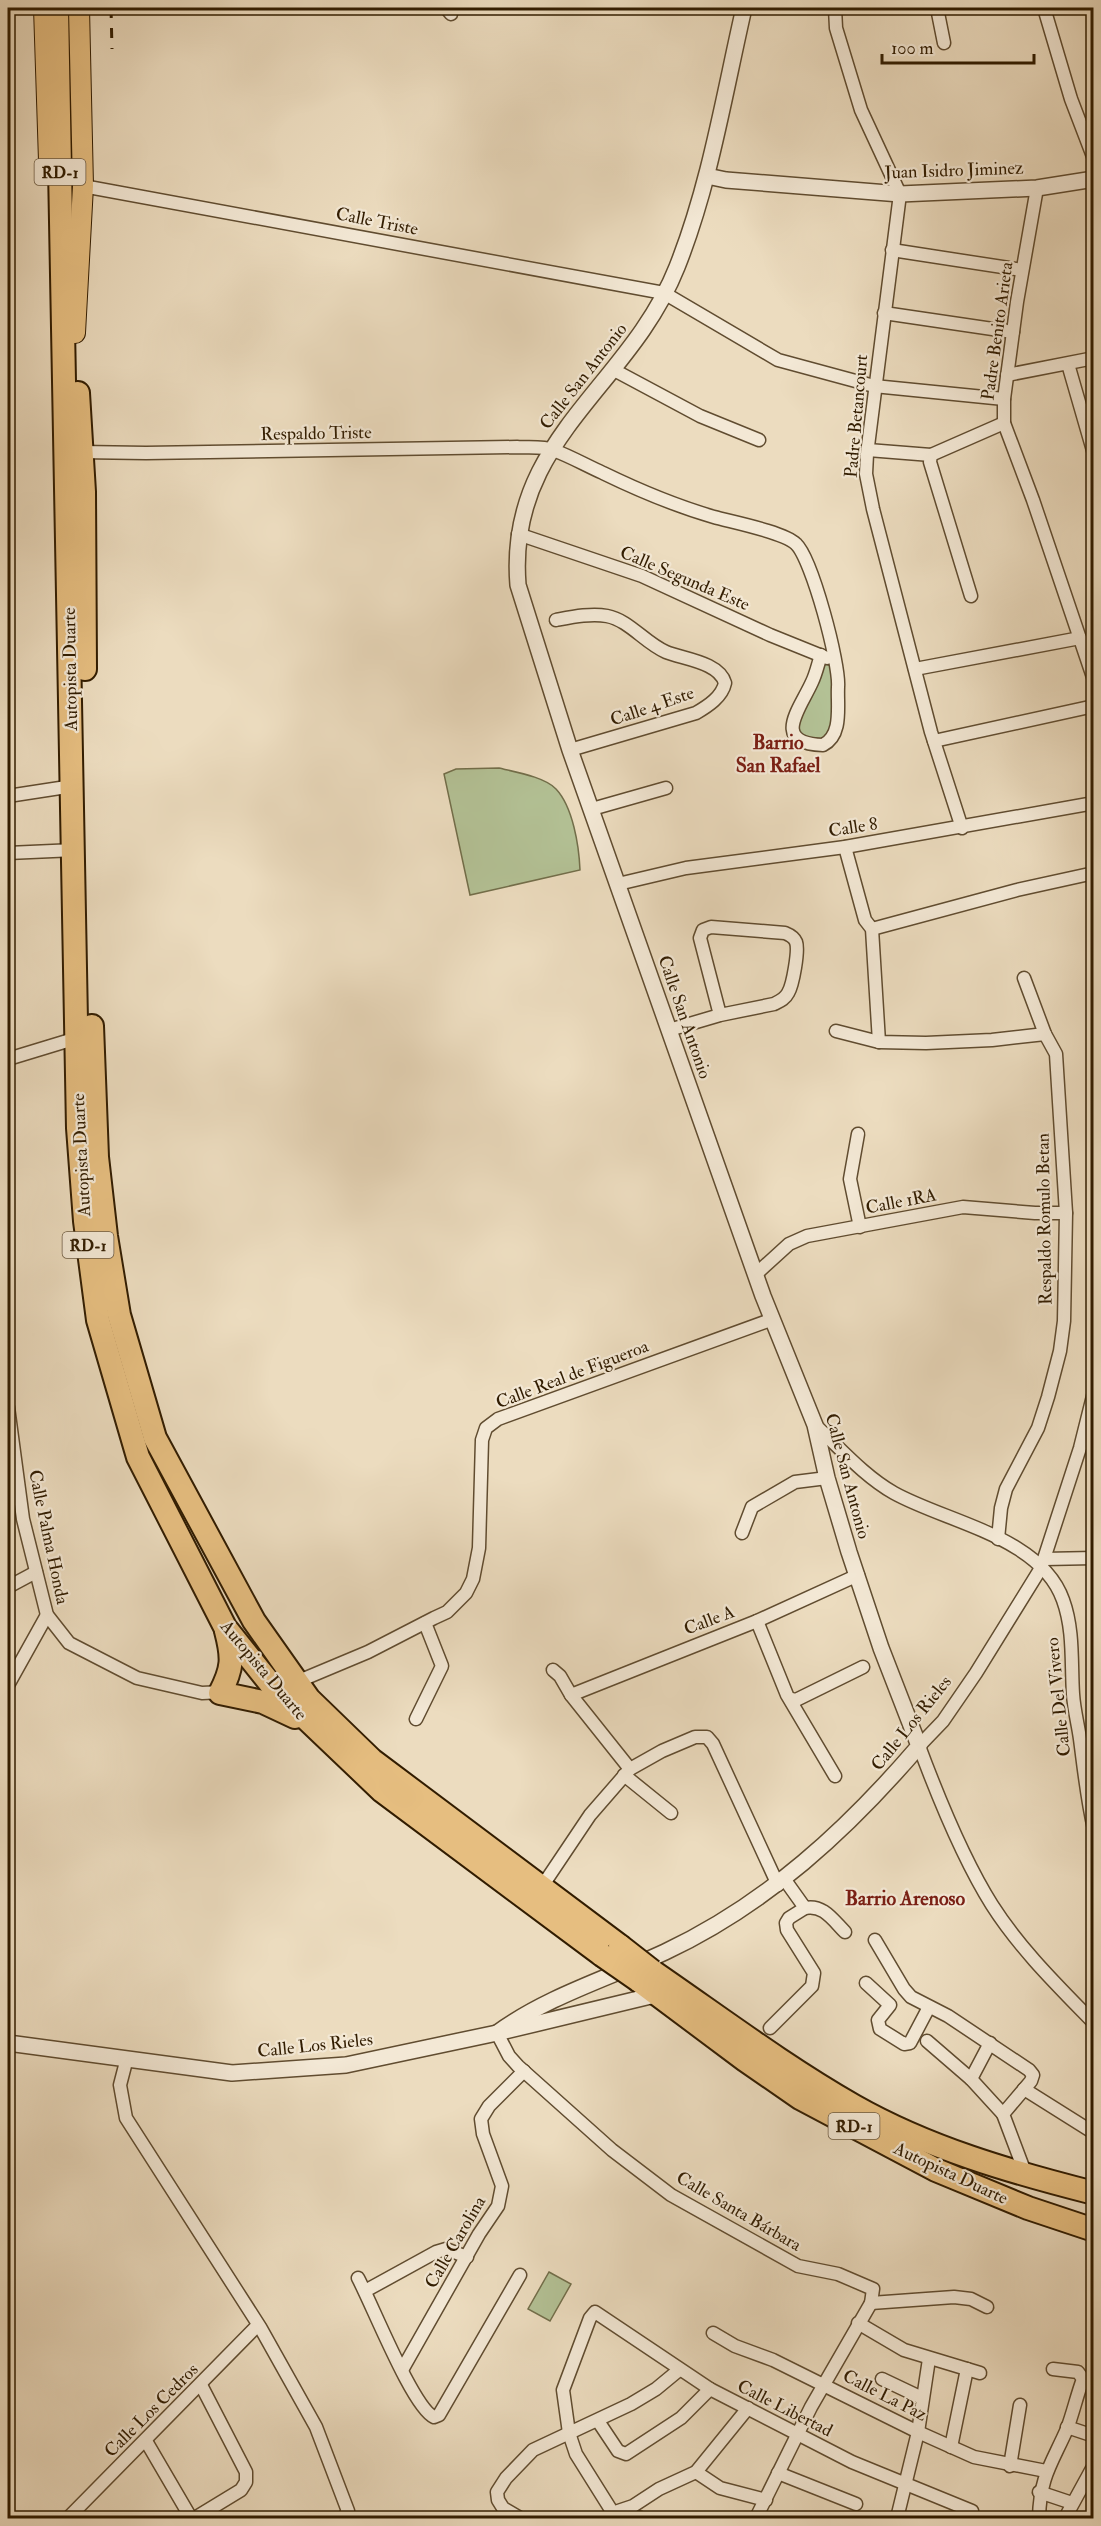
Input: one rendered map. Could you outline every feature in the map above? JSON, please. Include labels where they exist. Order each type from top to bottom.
[{"type":"highway","name":"RD-1","points":[[63,8],[68,334]]},
{"type":"highway","name":"Autopista Duarte","points":[[68,334],[84,492],[86,787],[95,1130],[106,1236],[119,1315],[155,1438],[254,1621],[309,1699],[372,1761],[541,1888],[611,1951]]},
{"type":"highway","name":"Autopista Duarte","points":[[68,334],[78,1128],[84,1210],[98,1320],[138,1457],[225,1627],[273,1687],[382,1791],[611,1951]]},
{"type":"highway","points":[[225,1627],[232,1663],[230,1675],[220,1692],[262,1702],[314,1728]]},
{"type":"highway","name":"RD-1","points":[[611,1951],[649,1969]]},
{"type":"highway","name":"Autopista Duarte","points":[[649,1969],[658,1994],[745,2060],[801,2098],[936,2170],[1028,2208],[1094,2230]]},
{"type":"highway","name":"Autopista Duarte","points":[[649,1969],[802,2074],[855,2106],[946,2149],[1026,2176],[1094,2193]]},
{"type":"main road","points":[[63,8],[83,186],[68,334]]},
{"type":"street","name":"Calle San Antonio","points":[[744,8],[707,176],[676,268],[641,334],[614,370],[569,422],[532,484],[518,534],[516,559],[518,585],[570,750],[756,1274],[815,1425],[827,1478],[881,1648],[937,1791],[992,1904],[1036,1963],[1094,2024]]},
{"type":"street","points":[[835,8],[836,28],[861,110],[900,194]]},
{"type":"street","points":[[937,8],[944,43]]},
{"type":"street","points":[[1044,8],[1071,99],[1094,159]]},
{"type":"street","name":"Juan Isidro Jiminez","points":[[707,176],[726,180],[900,194],[1037,188],[1094,179]]},
{"type":"street","name":"Calle Triste","points":[[83,186],[664,292]]},
{"type":"street","name":"Padre Benito Arieta","points":[[1037,188],[1013,332],[1004,399],[1004,423],[1034,500],[1094,680]]},
{"type":"street","name":"Padre Betancourt","points":[[900,194],[874,386],[866,474],[873,509],[934,741],[962,828]]},
{"type":"street","points":[[892,250],[1022,270]]},
{"type":"street","points":[[664,292],[778,360],[874,386],[1004,399]]},
{"type":"street","points":[[884,313],[1013,332]]},
{"type":"street","points":[[1007,375],[1094,358]]},
{"type":"street","points":[[1068,364],[1094,454]]},
{"type":"street","points":[[614,370],[700,416],[759,440]]},
{"type":"street","points":[[868,450],[931,455],[1004,423]]},
{"type":"street","name":"Respaldo Triste","points":[[81,452],[517,447],[551,449]]},
{"type":"street","points":[[551,449],[606,475],[691,510],[778,535],[795,543],[803,556],[827,624],[839,679],[838,721],[835,732],[828,743],[814,745],[794,736],[792,721],[813,681],[821,655]]},
{"type":"street","points":[[931,455],[930,462],[971,596]]},
{"type":"street","name":"Calle Segunda Este","points":[[518,534],[642,576],[770,635],[836,661]]},
{"type":"street","name":"Calle 4 Este","points":[[556,620],[581,616],[608,616],[656,647],[706,666],[720,674],[725,683],[724,688],[715,699],[696,713],[570,750]]},
{"type":"street","points":[[915,669],[1080,638]]},
{"type":"street","points":[[934,741],[1094,706]]},
{"type":"street","points":[[8,796],[73,786]]},
{"type":"street","points":[[592,809],[666,788]]},
{"type":"street","name":"Calle 8","points":[[618,884],[686,868],[845,847],[962,828],[1094,802]]},
{"type":"street","points":[[845,847],[865,920],[872,929],[879,1042]]},
{"type":"street","points":[[8,853],[75,850]]},
{"type":"street","points":[[872,929],[1094,873]]},
{"type":"street","points":[[669,1030],[720,1015],[774,1005],[788,995],[792,986],[797,950],[793,937],[785,933],[721,927],[703,930],[700,938],[720,1015]]},
{"type":"street","name":"Respaldo Romulo Betan","points":[[998,1539],[1001,1508],[1006,1489],[1038,1428],[1060,1351],[1064,1321],[1066,1213],[1056,1054],[1024,978]]},
{"type":"street","points":[[836,1030],[879,1042],[992,1040],[1046,1034]]},
{"type":"street","points":[[8,1059],[77,1038]]},
{"type":"street","points":[[858,1134],[850,1179],[860,1227]]},
{"type":"street","name":"Calle 1RA","points":[[756,1274],[789,1244],[807,1236],[963,1207],[1035,1213],[1066,1213]]},
{"type":"street","name":"Calle Real de Figueroa","points":[[298,1683],[368,1652],[447,1612],[465,1593],[473,1579],[479,1548],[482,1440],[486,1428],[498,1419],[773,1319]]},
{"type":"street","name":"Calle Los Rieles","points":[[497,2033],[514,2020],[579,1987],[649,1969],[694,1937],[782,1882],[855,1817],[943,1721],[970,1683],[1042,1563],[1080,1448],[1094,1392]]},
{"type":"street","name":"Calle Palma Honda","points":[[8,1407],[23,1519],[46,1616],[69,1643],[137,1678],[202,1693],[298,1683]]},
{"type":"street","name":"Calle Del Vivero","points":[[815,1425],[867,1475],[892,1493],[998,1539],[1042,1563],[1057,1587],[1065,1608],[1071,1648],[1075,1713],[1094,1829]]},
{"type":"street","points":[[742,1533],[752,1507],[795,1482],[827,1478]]},
{"type":"street","points":[[1042,1563],[1094,1558]]},
{"type":"street","points":[[8,1587],[36,1572]]},
{"type":"street","name":"Calle A","points":[[571,1695],[757,1621],[858,1575]]},
{"type":"street","points":[[8,1685],[46,1616]]},
{"type":"street","points":[[757,1621],[787,1695],[836,1776]]},
{"type":"street","points":[[416,1719],[442,1666],[425,1623]]},
{"type":"street","points":[[791,1700],[796,1700],[862,1667]]},
{"type":"street","points":[[553,1670],[560,1676],[571,1695],[627,1772],[671,1813]]},
{"type":"street","points":[[541,1888],[590,1815],[627,1772],[662,1751],[695,1737],[707,1737],[782,1882],[805,1908]]},
{"type":"street","points":[[770,2028],[812,1986],[814,1979],[814,1973],[787,1929],[786,1923],[789,1918],[813,1906],[821,1909],[845,1932]]},
{"type":"street","points":[[875,1940],[904,1989],[929,2007],[948,2016],[990,2043],[1033,2075],[1003,2114]]},
{"type":"street","points":[[866,1983],[890,2005],[879,2020],[880,2029],[904,2044],[910,2043],[929,2007]]},
{"type":"street","name":"Calle Los Rieles","points":[[8,2043],[232,2073],[346,2065],[497,2033],[658,1994]]},
{"type":"street","name":"Calle Santa Bárbara","points":[[497,2033],[509,2056],[524,2071],[612,2150],[658,2186],[798,2266],[838,2274],[873,2289],[871,2303]]},
{"type":"street","points":[[927,2041],[971,2079],[1003,2114],[1026,2176]]},
{"type":"street","points":[[971,2079],[990,2043]]},
{"type":"street","points":[[127,2058],[120,2085],[126,2118],[258,2325],[316,2427],[348,2511],[343,2518]]},
{"type":"street","name":"Calle Carolina","points":[[402,2370],[498,2206],[502,2186],[483,2134],[481,2119],[489,2106],[524,2071]]},
{"type":"street","points":[[1024,2089],[1094,2133]]},
{"type":"street","points":[[365,2291],[436,2252],[446,2249],[467,2257]]},
{"type":"street","points":[[358,2278],[402,2370],[428,2414],[434,2418],[439,2415],[520,2275]]},
{"type":"street","points":[[756,2518],[796,2434],[871,2303],[954,2296],[987,2307]]},
{"type":"street","name":"Calle Libertad","points":[[569,2433],[563,2390],[590,2318],[595,2312],[710,2389],[796,2434],[906,2485],[972,2511]]},
{"type":"street","points":[[858,2324],[904,2350],[980,2373]]},
{"type":"street","name":"Calle Los Cedros","points":[[68,2518],[258,2325]]},
{"type":"street","name":"Calle La Paz","points":[[713,2333],[735,2346],[773,2360],[918,2432],[974,2457],[1010,2466],[1046,2471]]},
{"type":"street","points":[[897,2518],[918,2432],[929,2359]]},
{"type":"street","points":[[951,2447],[967,2369]]},
{"type":"street","points":[[1039,2518],[1040,2492],[1046,2471],[1067,2427],[1083,2379],[1082,2374],[1078,2372],[1053,2369]]},
{"type":"street","points":[[520,2518],[503,2508],[497,2496],[501,2483],[533,2450],[598,2421],[656,2389],[679,2370]]},
{"type":"street","points":[[882,2379],[922,2398]]},
{"type":"street","points":[[146,2440],[193,2518],[241,2490],[246,2481],[246,2472],[201,2385]]},
{"type":"street","points":[[598,2421],[618,2451],[626,2454],[681,2418],[710,2389]]},
{"type":"street","points":[[1010,2466],[1020,2405]]},
{"type":"street","points":[[610,2516],[696,2472],[748,2408]]},
{"type":"street","points":[[1067,2427],[1094,2436]]},
{"type":"street","points":[[569,2433],[576,2454],[610,2516]]},
{"type":"street","points":[[1065,2518],[1094,2465]]},
{"type":"street","points":[[696,2472],[710,2483],[732,2493],[765,2500]]},
{"type":"street","points":[[778,2473],[856,2504]]},
{"type":"street","points":[[1040,2492],[1072,2503]]},
{"type":"street","points":[[610,2516],[641,2518]]},
{"type":"green space","points":[[824,663],[833,667],[835,721],[825,739],[803,737],[794,730]]},
{"type":"green space","points":[[499,768],[537,778],[556,789],[571,816],[580,870],[470,895],[444,774],[456,769]]},
{"type":"green space","points":[[549,2272],[571,2284],[550,2321],[528,2309]]},
{"type":"railway","points":[[111,8],[112,49]]},
{"type":"district","name":"Barrio San Rafael","points":[[778,754]]},
{"type":"district","name":"Barrio Arenoso","points":[[905,1898]]}]
